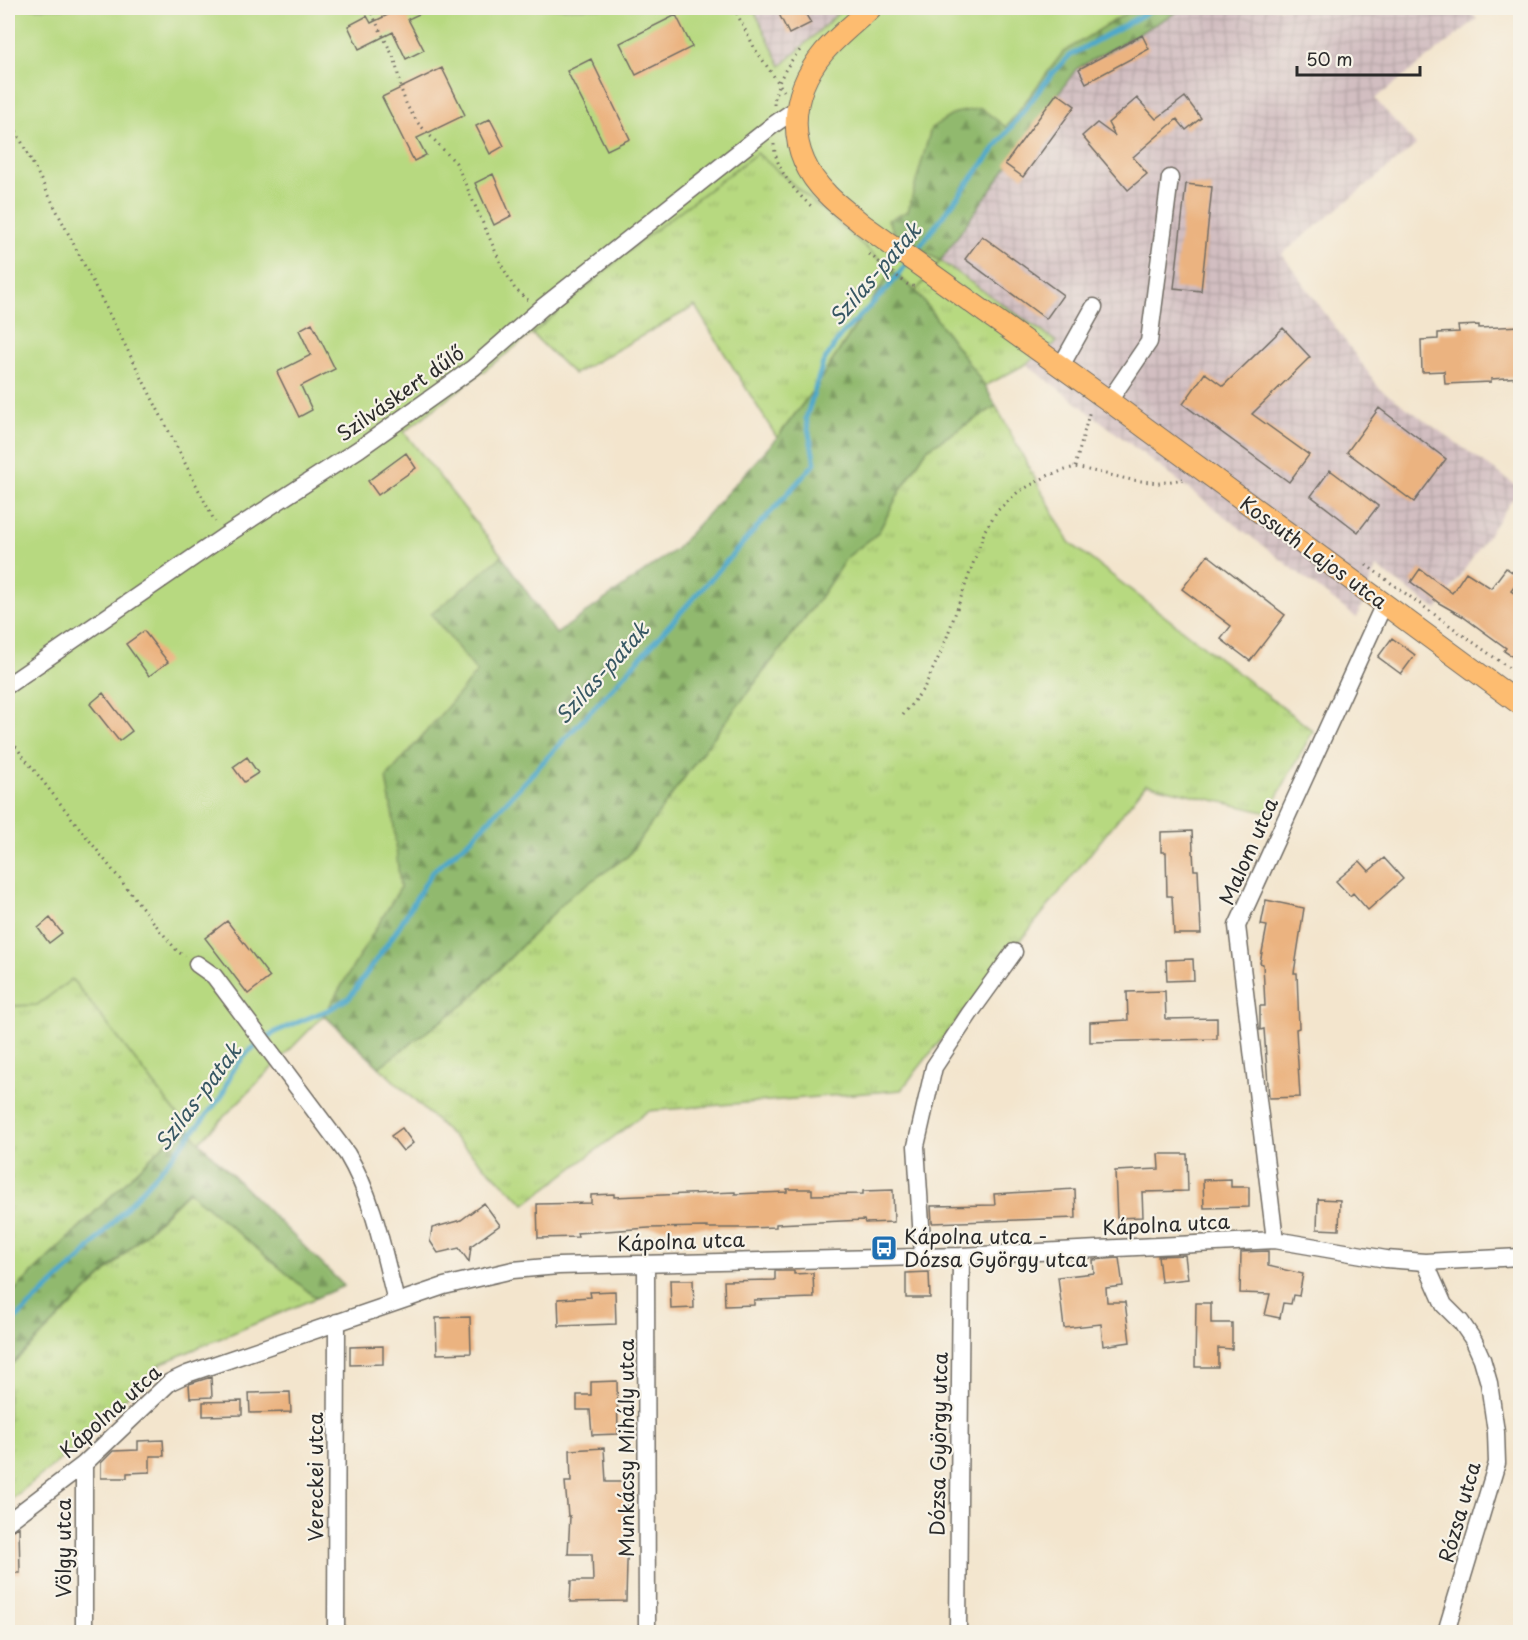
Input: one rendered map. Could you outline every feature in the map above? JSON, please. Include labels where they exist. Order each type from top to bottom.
[{"type":"main road","name":"Kossuth Lajos utca","points":[[871,8],[824,53],[804,83],[796,109],[796,138],[802,157],[812,177],[827,194],[862,224],[1105,398],[1521,704]]},
{"type":"street","name":"Szilváskert dűlő","points":[[8,685],[223,537],[359,449],[473,368],[544,306],[796,109]]},
{"type":"street","points":[[1105,398],[1149,342],[1170,178]]},
{"type":"street","points":[[1060,366],[1094,307]]},
{"type":"street","name":"Malom utca","points":[[1275,1240],[1237,926],[1384,604]]},
{"type":"street","points":[[923,1256],[916,1146],[934,1067],[1014,952]]},
{"type":"street","points":[[197,964],[214,976],[358,1173],[369,1201],[396,1301]]},
{"type":"street","name":"Kápolna utca","points":[[8,1522],[84,1464],[170,1382],[396,1301],[476,1277],[513,1270],[646,1263],[962,1256],[1275,1240],[1317,1249],[1425,1262]]},
{"type":"street","name":"Dózsa György utca","points":[[957,1632],[962,1256]]},
{"type":"street","points":[[1425,1262],[1521,1257]]},
{"type":"street","name":"Rózsa utca","points":[[1425,1262],[1444,1305],[1461,1322],[1474,1341],[1482,1359],[1489,1383],[1496,1432],[1497,1463],[1446,1632]]},
{"type":"street","name":"Munkácsy Mihály utca","points":[[646,1263],[647,1632]]},
{"type":"street","name":"Vereckei utca","points":[[336,1632],[337,1322]]},
{"type":"street","name":"Völgy utca","points":[[84,1464],[84,1632]]},
{"type":"path","points":[[369,8],[395,60],[407,105],[418,123],[456,163],[502,266],[515,289],[527,300],[544,306]]},
{"type":"path","points":[[734,8],[755,49],[796,109]]},
{"type":"path","points":[[8,115],[223,537]]},
{"type":"path","points":[[891,273],[907,284]]},
{"type":"path","points":[[1075,466],[1090,409],[1105,398]]},
{"type":"path","points":[[903,715],[924,688],[943,648],[985,530],[997,511],[1018,492],[1049,475],[1075,466],[1131,480],[1159,483],[1183,479],[1195,464]]},
{"type":"path","points":[[1358,560],[1521,676]]},
{"type":"path","points":[[8,737],[178,952],[197,964]]},
{"type":"shaded area","points":[[753,8],[844,8],[781,66]]},
{"type":"shaded area","points":[[1184,8],[1466,8],[1477,19],[1375,99],[1416,145],[1282,254],[1380,389],[1520,488],[1437,610],[1376,567],[1357,618],[1026,364],[1057,342],[940,261],[1076,69]]},
{"type":"green space","points":[[8,8],[753,8],[781,66],[844,8],[1129,8],[1128,12],[1063,52],[1006,127],[981,108],[955,113],[931,128],[908,211],[888,220],[895,235],[940,261],[916,291],[757,153],[639,242],[532,334],[404,432],[502,556],[431,614],[477,672],[386,778],[393,818],[400,888],[324,1015],[199,1142],[72,979],[37,1005],[8,1006]]},
{"type":"green space","points":[[1129,8],[1184,8],[1076,69],[940,261],[895,235],[888,219],[908,211],[931,128],[955,113],[981,108],[1006,127],[1063,52],[1128,12]]},
{"type":"green space","points":[[757,153],[892,270],[814,389],[777,438],[695,306],[574,374],[532,334],[639,242]]},
{"type":"green space","points":[[940,261],[1057,342],[1026,364],[985,386],[916,291]]},
{"type":"green space","points":[[892,270],[916,291],[985,386],[996,406],[927,449],[900,491],[878,533],[846,558],[819,599],[706,747],[628,856],[571,895],[467,1002],[379,1067],[324,1015],[400,888],[393,818],[386,778],[477,672],[431,614],[502,556],[556,634],[676,549],[777,438],[814,389]]},
{"type":"green space","points":[[996,406],[1069,542],[1313,731],[1268,813],[1146,784],[901,1090],[648,1111],[525,1204],[379,1067],[467,1002],[571,895],[628,856],[706,747],[819,599],[846,558],[878,533],[900,491],[927,449]]},
{"type":"green space","points":[[72,979],[185,1124],[8,1297],[8,1006],[37,1005]]},
{"type":"green space","points":[[185,1124],[199,1142],[344,1286],[316,1298],[188,1191],[8,1368],[8,1297]]},
{"type":"green space","points":[[189,1191],[316,1298],[162,1363],[65,1456],[8,1502],[8,1368]]},
{"type":"building","points":[[402,8],[432,8],[408,19],[424,50],[406,59],[393,32],[359,49],[348,26],[367,16],[371,23]]},
{"type":"building","points":[[776,8],[802,8],[811,23],[789,34]]},
{"type":"building","points":[[676,15],[692,47],[636,75],[620,43]]},
{"type":"building","points":[[1142,35],[1149,49],[1086,83],[1079,69]]},
{"type":"building","points":[[591,59],[630,139],[607,150],[567,71]]},
{"type":"building","points":[[442,68],[465,115],[417,138],[426,155],[414,161],[382,97]]},
{"type":"building","points":[[1057,93],[1075,106],[1023,177],[1005,164]]},
{"type":"building","points":[[1185,97],[1201,118],[1186,130],[1177,119],[1133,157],[1147,174],[1128,190],[1082,136],[1097,123],[1115,136],[1108,123],[1137,98],[1156,119]]},
{"type":"building","points":[[490,119],[504,146],[490,154],[476,126]]},
{"type":"building","points":[[493,174],[511,216],[494,225],[475,183]]},
{"type":"building","points":[[1186,184],[1212,187],[1201,291],[1174,288]]},
{"type":"building","points":[[982,236],[1063,295],[1046,319],[965,259]]},
{"type":"building","points":[[312,323],[335,369],[301,386],[312,410],[299,417],[277,372],[311,355],[299,330]]},
{"type":"building","points":[[1479,325],[1479,328],[1521,326],[1521,377],[1491,379],[1491,382],[1445,384],[1444,371],[1422,372],[1421,340],[1438,339],[1438,333],[1459,332],[1458,326]]},
{"type":"building","points":[[1283,328],[1310,357],[1252,414],[1309,455],[1289,482],[1183,404],[1205,373],[1223,386]]},
{"type":"building","points":[[1379,408],[1446,459],[1414,502],[1347,452]]},
{"type":"building","points":[[406,453],[416,468],[378,495],[368,481]]},
{"type":"building","points":[[1330,470],[1378,506],[1358,532],[1311,496]]},
{"type":"building","points":[[1208,555],[1285,615],[1250,661],[1221,639],[1231,626],[1182,589]]},
{"type":"building","points":[[1506,568],[1521,578],[1511,591],[1521,598],[1521,662],[1504,651],[1506,648],[1462,616],[1439,603],[1411,582],[1420,569],[1452,593],[1466,572],[1491,588]]},
{"type":"building","points":[[144,631],[168,662],[149,676],[126,644]]},
{"type":"building","points":[[1392,638],[1415,655],[1401,674],[1378,657]]},
{"type":"building","points":[[103,693],[132,731],[119,741],[90,704]]},
{"type":"building","points":[[247,757],[258,773],[244,782],[233,767]]},
{"type":"building","points":[[1192,831],[1194,870],[1198,870],[1201,934],[1174,934],[1172,896],[1167,896],[1166,852],[1161,852],[1161,832]]},
{"type":"building","points":[[1384,858],[1403,879],[1368,910],[1353,893],[1350,896],[1336,881],[1360,861],[1369,871]]},
{"type":"building","points":[[1266,900],[1304,908],[1294,973],[1297,973],[1299,1028],[1296,1029],[1300,1097],[1269,1098],[1264,1029],[1260,1030],[1260,1006],[1265,1006],[1263,964],[1260,963],[1267,926],[1261,925]]},
{"type":"building","points":[[50,918],[62,933],[49,943],[38,928]]},
{"type":"building","points":[[227,921],[270,977],[248,994],[205,938]]},
{"type":"building","points":[[1193,959],[1194,980],[1167,981],[1166,960]]},
{"type":"building","points":[[1165,991],[1166,1019],[1217,1018],[1217,1039],[1090,1042],[1090,1022],[1128,1020],[1127,992]]},
{"type":"building","points":[[402,1128],[413,1143],[403,1151],[391,1136]]},
{"type":"building","points":[[1158,1154],[1187,1154],[1188,1191],[1142,1192],[1143,1217],[1117,1218],[1115,1171],[1159,1169]]},
{"type":"building","points":[[1231,1179],[1231,1187],[1249,1187],[1249,1207],[1204,1208],[1203,1180]]},
{"type":"building","points":[[787,1189],[812,1189],[812,1195],[863,1194],[863,1191],[893,1190],[894,1222],[865,1223],[864,1220],[776,1224],[776,1227],[649,1228],[577,1233],[578,1237],[538,1238],[537,1204],[591,1203],[591,1195],[614,1194],[614,1197],[735,1192],[735,1194],[787,1192]]},
{"type":"building","points":[[1075,1189],[1076,1218],[932,1223],[931,1206],[995,1205],[994,1194]]},
{"type":"building","points":[[1318,1199],[1340,1200],[1339,1230],[1317,1229]]},
{"type":"building","points":[[484,1203],[500,1225],[471,1246],[469,1262],[459,1248],[438,1253],[430,1241],[432,1228],[461,1220]]},
{"type":"building","points":[[1268,1251],[1268,1266],[1303,1274],[1299,1296],[1293,1295],[1291,1304],[1283,1303],[1280,1318],[1265,1315],[1270,1294],[1240,1293],[1241,1252]]},
{"type":"building","points":[[1185,1255],[1188,1279],[1161,1282],[1158,1256]]},
{"type":"building","points":[[1119,1258],[1123,1286],[1106,1288],[1107,1302],[1125,1302],[1130,1342],[1103,1346],[1101,1324],[1064,1328],[1058,1277],[1094,1273],[1093,1260]]},
{"type":"building","points":[[775,1271],[794,1271],[794,1274],[813,1273],[814,1298],[754,1300],[754,1305],[725,1306],[724,1281],[775,1280]]},
{"type":"building","points":[[929,1272],[930,1298],[906,1298],[906,1273]]},
{"type":"building","points":[[670,1280],[693,1280],[694,1308],[671,1309]]},
{"type":"building","points":[[615,1291],[616,1324],[559,1326],[558,1299],[591,1297],[590,1292]]},
{"type":"building","points":[[1196,1303],[1211,1303],[1211,1323],[1232,1323],[1232,1349],[1218,1348],[1218,1367],[1195,1367]]},
{"type":"building","points":[[470,1317],[471,1353],[437,1354],[436,1318]]},
{"type":"building","points":[[383,1346],[383,1364],[350,1365],[350,1347]]},
{"type":"building","points":[[211,1377],[212,1397],[190,1398],[189,1384]]},
{"type":"building","points":[[617,1381],[618,1434],[592,1435],[590,1410],[577,1410],[577,1395],[591,1395],[591,1382]]},
{"type":"building","points":[[290,1392],[291,1412],[250,1413],[249,1393]]},
{"type":"building","points":[[242,1401],[242,1415],[203,1416],[203,1402]]},
{"type":"building","points":[[163,1440],[164,1456],[150,1456],[150,1472],[127,1473],[127,1478],[101,1478],[101,1463],[113,1451],[138,1450],[138,1441]]},
{"type":"building","points":[[604,1448],[606,1482],[625,1482],[628,1526],[626,1601],[570,1602],[571,1581],[593,1581],[592,1554],[568,1554],[570,1516],[568,1516],[565,1482],[571,1482],[570,1450]]},
{"type":"building","points":[[19,1527],[20,1573],[8,1573],[8,1532]]},
{"type":"waterway","name":"Szilas-patak","points":[[913,255],[1051,75],[1069,56],[1155,8]]},
{"type":"waterway","name":"Szilas-patak","points":[[8,1326],[80,1259],[171,1158],[222,1096],[232,1071],[249,1051],[277,1031],[330,1009],[350,997],[395,933],[432,872],[473,837],[619,681],[815,463],[806,418],[823,363],[841,335],[888,288],[908,262]]},
{"type":"place","name":"Kápolna utca - Dózsa György utca","points":[[884,1248]]}]
